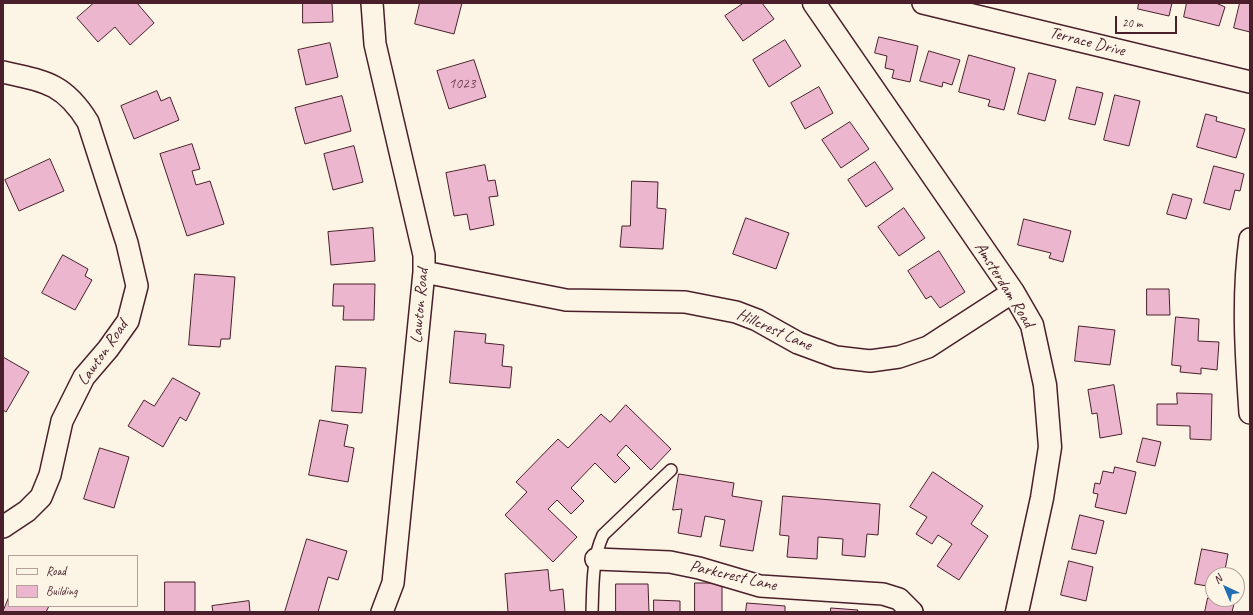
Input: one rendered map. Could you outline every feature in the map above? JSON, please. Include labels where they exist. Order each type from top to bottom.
[{"type":"street","name":"Lawton Road","points":[[372,3],[375,44],[424,255],[424,272],[393,583],[382,612]]},
{"type":"street","name":"Amsterdam Road","points":[[814,3],[1013,292],[1032,325],[1045,385],[1050,448],[1042,498],[1017,612]]},
{"type":"street","name":"Terrace Drive","points":[[923,3],[1250,82]]},
{"type":"street","name":"Lawton Road","points":[[3,72],[46,82],[58,88],[78,106],[90,129],[127,243],[136,286],[128,321],[108,349],[84,377],[62,420],[50,475],[41,496],[27,511],[3,527]]},
{"type":"street","points":[[1250,240],[1246,358],[1250,413]]},
{"type":"street","name":"Hillcrest Lane","points":[[424,272],[566,300],[685,302],[736,312],[757,320],[798,343],[836,357],[870,361],[899,357],[928,347],[1013,292]]},
{"type":"street","name":"Parkcrest Lane","points":[[596,559],[670,562],[699,568],[760,586],[883,594],[899,599],[912,612]]},
{"type":"lane","points":[[592,612],[593,578],[597,548],[603,535],[671,470]]},
{"type":"building","points":[[94,3],[137,3],[154,23],[130,45],[115,27],[98,42],[77,18]]},
{"type":"building","points":[[303,3],[332,3],[333,22],[303,23]]},
{"type":"building","points":[[420,3],[462,3],[454,34],[415,24]]},
{"type":"building","points":[[744,3],[762,3],[774,19],[743,41],[725,16]]},
{"type":"building","points":[[1139,3],[1172,3],[1169,16],[1138,9]]},
{"type":"building","points":[[1187,3],[1216,3],[1225,7],[1219,26],[1184,17]]},
{"type":"building","points":[[1240,3],[1250,3],[1250,32],[1234,28]]},
{"type":"building","points":[[879,37],[918,46],[910,82],[892,78],[894,70],[885,68],[887,56],[875,53]]},
{"type":"building","points":[[785,40],[801,66],[769,87],[753,60]]},
{"type":"building","points":[[330,43],[338,77],[306,85],[298,50]]},
{"type":"building","points":[[929,51],[960,60],[952,85],[943,82],[942,87],[920,81]]},
{"type":"building","points":[[969,55],[1015,68],[1004,110],[988,106],[990,100],[959,92]]},
{"type":"building","points":[[474,60],[486,97],[449,109],[437,71]]},
{"type":"building","points":[[1029,73],[1056,80],[1045,121],[1018,114]]},
{"type":"building","points":[[819,87],[833,113],[805,129],[791,103]]},
{"type":"building","points":[[1077,87],[1103,93],[1095,125],[1069,119]]},
{"type":"building","points":[[157,91],[161,101],[170,97],[179,120],[134,139],[121,106]]},
{"type":"building","points":[[1115,95],[1140,101],[1129,146],[1104,140]]},
{"type":"building","points":[[342,96],[351,131],[305,144],[295,108]]},
{"type":"building","points":[[1206,114],[1217,117],[1216,121],[1245,129],[1236,158],[1197,147]]},
{"type":"building","points":[[850,122],[869,149],[841,168],[822,140]]},
{"type":"building","points":[[192,144],[200,169],[192,171],[196,185],[210,181],[224,224],[187,236],[160,154]]},
{"type":"building","points":[[354,146],[363,182],[333,190],[324,154]]},
{"type":"building","points":[[50,159],[64,191],[19,211],[5,180]]},
{"type":"building","points":[[875,162],[893,189],[866,207],[848,180]]},
{"type":"building","points":[[485,165],[488,181],[495,180],[498,196],[489,197],[494,225],[470,230],[467,214],[454,216],[446,173]]},
{"type":"building","points":[[1214,166],[1244,174],[1240,191],[1235,190],[1230,210],[1204,203]]},
{"type":"building","points":[[632,181],[658,182],[657,208],[666,209],[663,249],[620,247],[622,226],[630,226]]},
{"type":"building","points":[[1173,194],[1192,199],[1186,219],[1167,214]]},
{"type":"building","points":[[904,208],[925,238],[899,256],[878,227]]},
{"type":"building","points":[[746,218],[789,233],[776,269],[733,254]]},
{"type":"building","points":[[1024,219],[1071,231],[1063,262],[1049,258],[1051,253],[1018,245]]},
{"type":"building","points":[[373,228],[375,261],[331,265],[328,232]]},
{"type":"building","points":[[939,251],[965,292],[940,308],[931,296],[926,299],[908,271]]},
{"type":"building","points":[[63,255],[88,269],[85,276],[92,280],[75,310],[42,293]]},
{"type":"building","points":[[195,274],[235,277],[230,339],[221,339],[220,347],[189,345]]},
{"type":"building","points":[[334,284],[375,284],[374,320],[343,320],[344,306],[333,306]]},
{"type":"building","points":[[1147,289],[1169,289],[1170,315],[1147,315]]},
{"type":"building","points":[[1176,317],[1199,319],[1198,341],[1219,342],[1217,370],[1201,368],[1201,374],[1180,372],[1181,366],[1172,365]]},
{"type":"building","points":[[1079,326],[1115,330],[1110,365],[1075,361]]},
{"type":"building","points":[[455,331],[486,334],[485,343],[504,345],[502,366],[512,367],[510,388],[450,383]]},
{"type":"building","points":[[3,357],[29,372],[6,412],[3,410]]},
{"type":"building","points":[[336,366],[366,368],[362,413],[332,411]]},
{"type":"building","points":[[173,378],[200,393],[186,421],[180,417],[163,447],[128,426],[144,400],[154,406]]},
{"type":"building","points":[[1114,385],[1122,434],[1100,438],[1097,413],[1092,414],[1088,390]]},
{"type":"building","points":[[1177,393],[1212,394],[1211,440],[1190,439],[1190,426],[1157,425],[1157,404],[1177,404]]},
{"type":"building","points":[[626,405],[671,449],[651,470],[626,445],[617,455],[630,468],[615,483],[595,463],[571,488],[584,501],[571,514],[557,500],[548,509],[577,537],[553,562],[505,515],[527,492],[516,482],[558,439],[568,448],[601,414],[610,422]]},
{"type":"building","points":[[320,420],[348,425],[344,446],[354,448],[348,482],[309,475]]},
{"type":"building","points":[[1143,438],[1161,442],[1155,466],[1137,462]]},
{"type":"building","points":[[100,448],[129,457],[114,508],[84,499]]},
{"type":"building","points":[[1115,467],[1136,472],[1126,514],[1095,507],[1098,494],[1093,493],[1095,483],[1100,484],[1103,471],[1113,473]]},
{"type":"building","points":[[933,472],[983,506],[971,524],[988,536],[959,580],[937,566],[952,544],[938,535],[932,544],[916,534],[927,517],[910,507]]},
{"type":"building","points":[[679,474],[734,483],[732,496],[762,501],[753,551],[720,546],[725,520],[705,516],[701,537],[678,533],[682,509],[673,510]]},
{"type":"building","points":[[783,496],[880,504],[878,535],[867,534],[865,557],[842,555],[843,539],[818,537],[817,559],[787,557],[789,536],[780,535]]},
{"type":"building","points":[[1080,515],[1104,521],[1096,554],[1072,549]]},
{"type":"building","points":[[307,539],[347,551],[338,580],[328,577],[318,612],[285,612]]},
{"type":"building","points":[[1202,549],[1228,554],[1226,567],[1205,567],[1205,586],[1195,584]]},
{"type":"building","points":[[1069,561],[1093,567],[1086,601],[1061,595]]},
{"type":"building","points":[[548,570],[550,591],[563,589],[565,612],[508,612],[505,574]]},
{"type":"building","points":[[165,582],[195,582],[195,612],[165,612]]},
{"type":"building","points":[[695,583],[722,583],[722,612],[695,612]]},
{"type":"building","points":[[616,584],[648,584],[649,612],[616,612]]},
{"type":"building","points":[[8,600],[8,607],[48,607],[46,612],[3,612]]},
{"type":"building","points":[[654,600],[680,601],[680,612],[654,612]]},
{"type":"building","points":[[249,601],[250,612],[213,612],[212,606]]},
{"type":"building","points":[[747,603],[785,606],[785,612],[746,612]]},
{"type":"building","points":[[1206,607],[1233,607],[1232,612],[1205,612]]},
{"type":"building","points":[[831,608],[858,610],[857,612],[831,612]]}]
